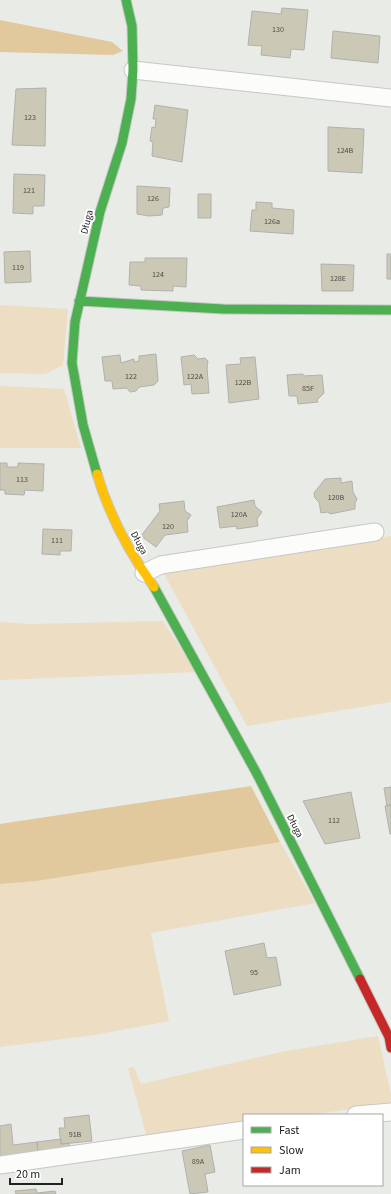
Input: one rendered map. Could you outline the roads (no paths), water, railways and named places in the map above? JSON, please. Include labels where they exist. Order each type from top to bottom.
[{"type":"street","name":"Długa","points":[[126,0],[132,26],[133,70],[131,99],[122,143],[100,212],[79,301],[73,335],[72,363],[83,425],[104,498],[133,557],[156,589],[167,608],[256,774],[389,1037],[391,1048]]},
{"type":"street","points":[[133,70],[391,98]]},
{"type":"street","points":[[79,301],[230,309],[391,310]]},
{"type":"street","points":[[144,573],[161,565],[374,532]]},
{"type":"street","points":[[368,1114],[391,1112]]},
{"type":"street","points":[[0,1165],[243,1130]]}]
